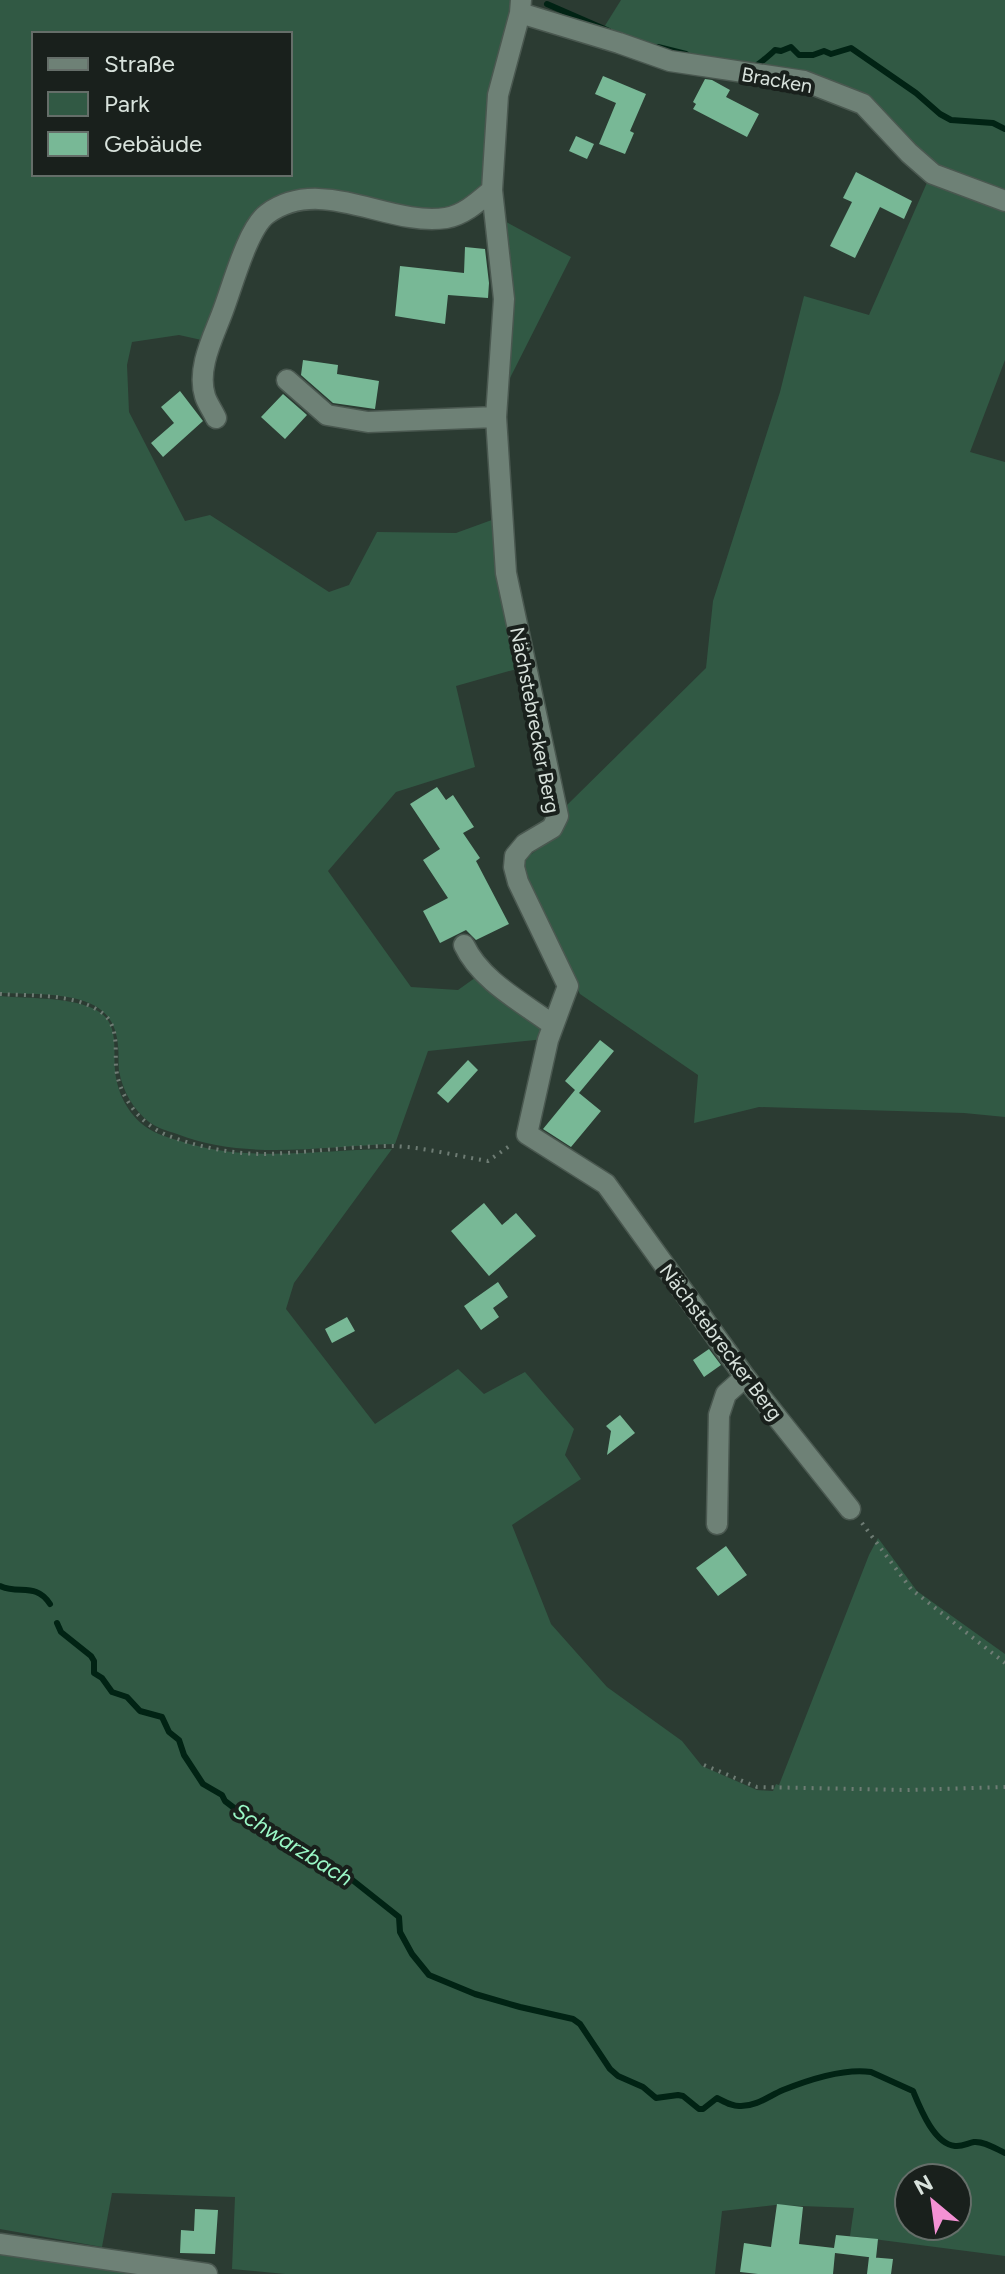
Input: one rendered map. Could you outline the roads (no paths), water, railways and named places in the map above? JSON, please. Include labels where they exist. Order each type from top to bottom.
[{"type":"street","name":"Nächstebrecker Berg","points":[[520,6],[498,95],[492,190],[504,299],[496,417],[506,573],[558,816],[552,828],[525,844],[515,856],[514,867],[518,882],[568,986],[553,1025],[527,1134],[606,1184],[745,1377],[850,1509]]},
{"type":"street","name":"Bracken","points":[[520,6],[670,61],[804,81],[863,104],[933,174],[1005,201]]},
{"type":"street","points":[[216,418],[205,395],[204,365],[249,239],[266,215],[289,204],[316,197],[419,219],[448,218],[472,207],[492,190]]},
{"type":"street","points":[[287,380],[327,415],[368,422],[496,417]]},
{"type":"street","points":[[464,945],[470,959],[486,976],[553,1025]]},
{"type":"street","points":[[717,1524],[719,1415],[726,1394],[745,1377]]},
{"type":"street","points":[[0,2244],[207,2274]]},
{"type":"waterway","points":[[547,4],[609,31]]},
{"type":"waterway","points":[[658,47],[686,54]]},
{"type":"waterway","points":[[752,68],[775,50],[791,47],[799,55],[813,55],[851,48],[951,120],[993,123],[1005,129]]},
{"type":"waterway","name":"Schwarzbach","points":[[0,1586],[39,1593],[50,1604]]},
{"type":"waterway","name":"Schwarzbach","points":[[57,1623],[61,1632],[91,1656],[94,1673],[112,1692],[127,1697],[140,1711],[162,1717],[169,1732],[179,1740],[184,1755],[203,1784],[222,1795],[242,1814],[336,1867],[399,1917],[400,1932],[429,1975],[475,1994],[573,2019],[580,2024],[610,2069],[656,2098],[683,2096],[699,2109],[717,2098],[735,2106],[747,2106],[815,2079],[838,2073],[871,2072],[913,2091],[934,2132],[947,2144],[958,2146],[978,2142],[1005,2153]]}]
